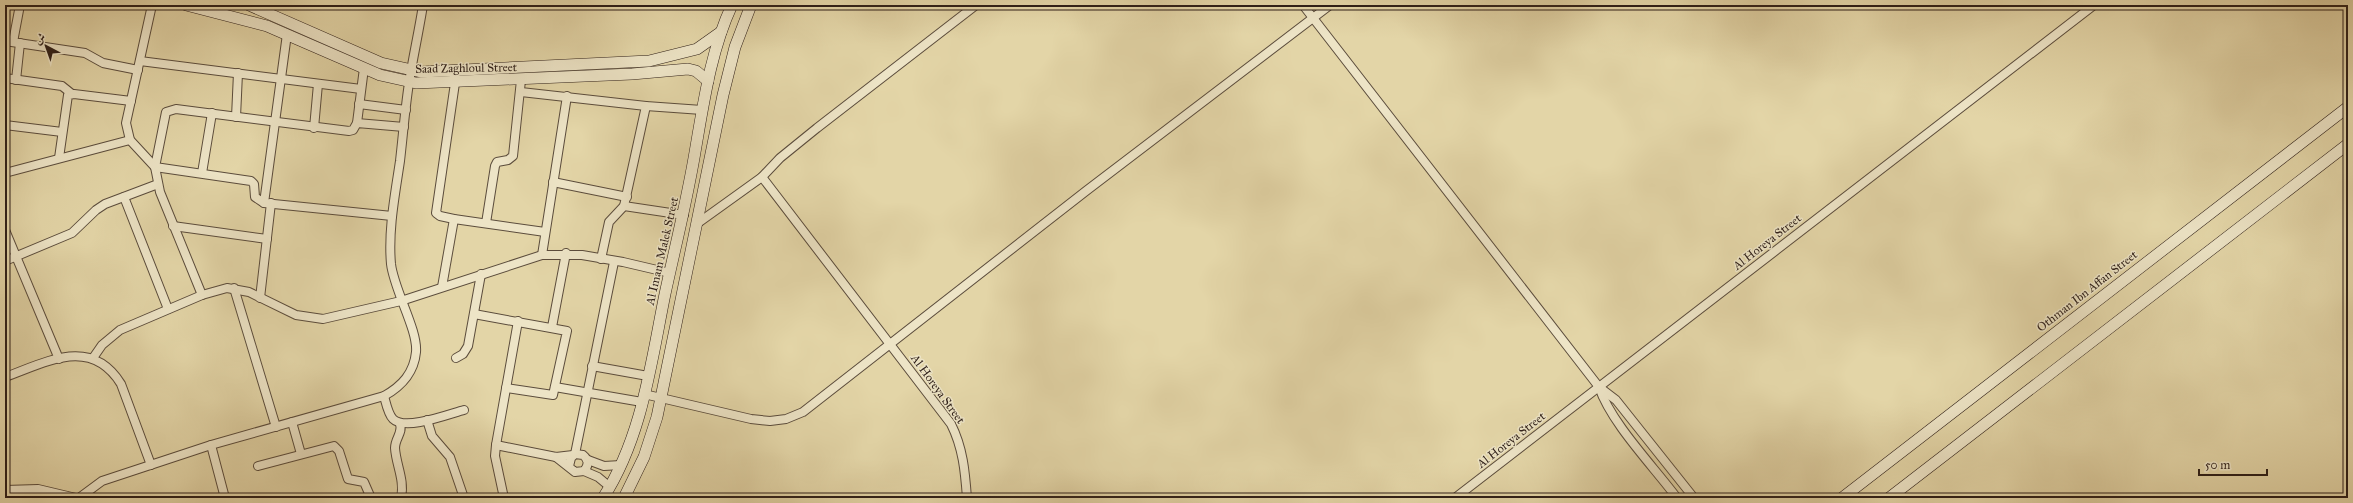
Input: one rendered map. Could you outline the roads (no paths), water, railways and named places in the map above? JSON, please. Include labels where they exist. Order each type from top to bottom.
[{"type":"street","points":[[16,80],[13,42],[20,5]]},
{"type":"street","points":[[152,5],[126,123],[130,140],[155,167],[202,173],[250,182],[254,184],[255,197],[268,203],[392,216]]},
{"type":"street","name":"Saad Zaghloul Street","points":[[186,5],[248,20],[287,34],[364,68],[391,78],[431,72],[649,61],[697,49],[721,32]]},
{"type":"street","points":[[248,20],[250,5]]},
{"type":"street","name":"Saad Zaghloul Street","points":[[250,5],[428,84],[632,74],[688,69],[702,75],[708,81]]},
{"type":"street","points":[[5,490],[38,489],[77,498],[102,481],[211,446],[384,396],[397,388],[407,378],[414,364],[416,350],[415,342],[391,265],[392,216],[410,76],[423,5]]},
{"type":"street","points":[[624,498],[644,457],[661,398],[729,70],[735,48],[751,5]]},
{"type":"street","points":[[698,223],[762,177],[801,140],[976,5]]},
{"type":"street","points":[[1303,5],[1599,387],[1620,405],[1694,498]]},
{"type":"street","points":[[555,387],[587,393],[643,398],[661,398],[751,419],[770,421],[786,419],[803,412],[1086,191],[1330,5]]},
{"type":"street","name":"Al Horeya Street","points":[[1455,498],[2094,5]]},
{"type":"street","name":"Al Imam Malek Street","points":[[603,498],[621,465],[632,438],[643,398],[673,256],[684,215],[708,81],[728,7]]},
{"type":"street","points":[[260,298],[267,239],[268,203],[279,79],[287,34]]},
{"type":"street","points":[[13,42],[85,53],[103,63],[138,70]]},
{"type":"street","points":[[140,61],[361,90]]},
{"type":"street","points":[[202,295],[173,226],[158,184],[155,167],[166,112],[176,109],[314,128],[349,131],[353,130],[357,123],[364,68]]},
{"type":"street","points":[[236,117],[238,73]]},
{"type":"street","points":[[5,78],[62,86],[72,94],[131,101]]},
{"type":"street","points":[[486,223],[495,166],[497,162],[508,160],[513,156],[521,80]]},
{"type":"street","points":[[455,83],[435,210],[438,216],[545,232]]},
{"type":"street","points":[[314,128],[318,84]]},
{"type":"street","points":[[520,92],[646,106],[702,110]]},
{"type":"street","points":[[59,158],[67,99],[72,94]]},
{"type":"street","points":[[542,255],[566,96]]},
{"type":"street","points":[[359,104],[406,110]]},
{"type":"street","points":[[601,259],[609,222],[624,206],[627,197],[646,106]]},
{"type":"street","name":"Othman Ibn Affan Street","points":[[1842,498],[2348,107]]},
{"type":"street","points":[[202,173],[212,113]]},
{"type":"street","points":[[357,123],[404,127]]},
{"type":"street","points":[[5,125],[62,132]]},
{"type":"street","points":[[5,173],[130,140]]},
{"type":"street","points":[[1889,498],[2348,144]]},
{"type":"street","name":"Al Horeya Street","points":[[762,177],[954,430],[964,456],[967,498]]},
{"type":"street","points":[[553,182],[627,197]]},
{"type":"street","points":[[5,261],[72,234],[96,210],[158,184]]},
{"type":"street","points":[[124,197],[168,309]]},
{"type":"street","points":[[624,206],[684,215]]},
{"type":"street","points":[[442,287],[454,219]]},
{"type":"street","points":[[173,226],[267,239]]},
{"type":"street","points":[[5,230],[59,358]]},
{"type":"street","points":[[93,358],[102,346],[120,330],[215,290],[234,288],[260,298],[296,315],[318,319],[332,318],[401,301],[542,255],[566,253],[614,262],[623,262],[670,273]]},
{"type":"street","points":[[552,327],[566,253]]},
{"type":"street","points":[[673,256],[678,263],[687,262],[690,259]]},
{"type":"street","points":[[569,466],[569,462],[574,455],[614,262]]},
{"type":"street","points":[[456,358],[463,354],[468,346],[481,274]]},
{"type":"street","points":[[234,288],[276,427]]},
{"type":"street","points":[[663,303],[670,299],[675,300],[680,306]]},
{"type":"street","points":[[474,314],[566,329],[567,332],[554,394],[550,396],[506,388]]},
{"type":"street","points":[[504,498],[495,456],[518,321]]},
{"type":"street","points":[[5,377],[59,358],[70,356],[93,358],[110,369],[121,384],[151,465]]},
{"type":"street","points":[[592,366],[648,376]]},
{"type":"street","points":[[1599,387],[1603,399],[1614,416],[1677,498]]},
{"type":"street","points":[[384,396],[389,413],[393,419],[400,424],[427,420],[464,410]]},
{"type":"street","points":[[427,420],[432,436],[450,457],[464,498]]},
{"type":"street","points":[[292,422],[301,454]]},
{"type":"street","points":[[400,424],[401,432],[395,448],[403,484],[402,498]]},
{"type":"street","points":[[496,445],[556,457],[583,455],[588,460],[604,466],[621,465]]},
{"type":"street","points":[[211,446],[225,498]]},
{"type":"street","points":[[258,466],[330,446],[336,447],[346,476],[351,480],[364,482],[371,498]]},
{"type":"street","points":[[556,457],[576,472],[584,471],[598,477],[610,487]]},
{"type":"street","points":[[584,471],[588,464],[588,460]]}]
